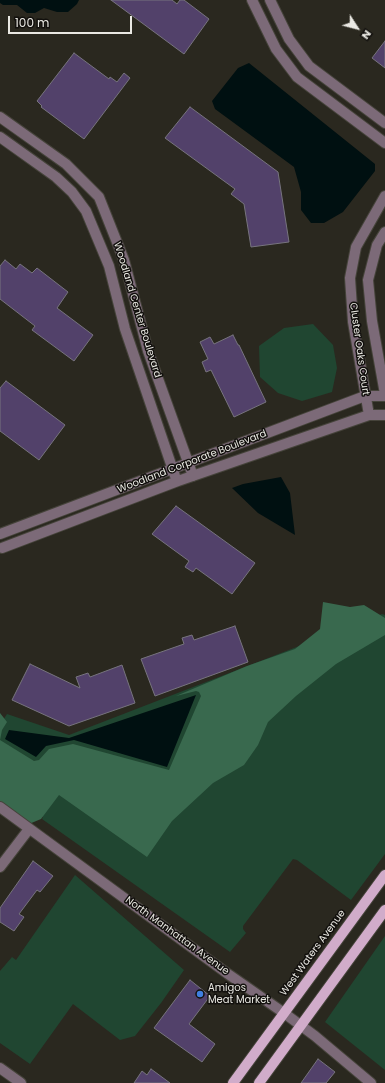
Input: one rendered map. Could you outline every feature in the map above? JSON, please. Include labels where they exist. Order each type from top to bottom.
[{"type":"main road","name":"West Waters Avenue","points":[[233,1083],[385,875]]},
{"type":"main road","points":[[259,1083],[385,910]]},
{"type":"street","points":[[252,0],[276,49],[297,77],[385,143]]},
{"type":"street","points":[[270,0],[289,39],[309,66],[385,123]]},
{"type":"street","points":[[276,49],[289,39]]},
{"type":"street","name":"Woodland Center Boulevard","points":[[0,117],[66,164],[99,197],[124,260],[148,351],[192,476]]},
{"type":"street","name":"Woodland Center Boulevard","points":[[0,136],[56,177],[72,192],[86,211],[109,266],[121,312],[172,469],[178,481]]},
{"type":"street","points":[[56,177],[66,164]]},
{"type":"street","name":"Cluster Oaks Court","points":[[370,415],[353,322],[350,278],[356,247],[385,196]]},
{"type":"street","name":"Cluster Oaks Court","points":[[385,232],[377,245],[368,280],[372,321],[385,395]]},
{"type":"street","points":[[121,312],[137,307]]},
{"type":"street","name":"Woodland Corporate Boulevard","points":[[0,534],[366,396],[385,395]]},
{"type":"street","name":"Woodland Corporate Boulevard","points":[[2,548],[192,476],[370,415],[385,415]]},
{"type":"street","name":"North Manhattan Avenue","points":[[0,807],[284,1013],[371,1083]]},
{"type":"street","points":[[0,867],[29,828]]},
{"type":"street","points":[[0,1068],[21,1083]]},
{"type":"green space","points":[[313,324],[333,345],[337,368],[332,392],[302,401],[278,393],[260,377],[259,346],[284,328]]},
{"type":"green space","points":[[323,602],[350,607],[364,605],[385,618],[385,635],[336,664],[296,696],[268,722],[258,745],[244,765],[213,783],[172,821],[147,857],[59,795],[41,819],[29,824],[0,802],[0,740],[34,761],[39,760],[49,749],[73,744],[169,770],[201,696],[199,692],[196,691],[176,696],[247,666],[295,649],[320,629]]},
{"type":"green space","points":[[382,614],[385,615],[385,854],[351,900],[297,860],[293,859],[243,926],[246,933],[230,952],[42,819],[43,817],[0,786],[0,725],[7,714],[69,735]]},
{"type":"green space","points":[[0,713],[7,722],[2,730],[0,740]]},
{"type":"green space","points":[[75,875],[184,970],[161,1003],[135,1036],[120,1040],[73,1004],[30,1064],[0,1043],[0,971],[12,957],[16,960]]},
{"type":"green space","points":[[385,936],[385,1070],[325,1022]]},
{"type":"shaded area","points":[[0,0],[79,0],[77,4],[68,12],[57,12],[44,8],[35,13],[27,13],[17,5],[3,5],[0,3]]},
{"type":"shaded area","points":[[249,63],[375,164],[375,171],[343,212],[324,223],[311,223],[301,210],[301,192],[294,167],[215,109],[212,101],[238,68]]},
{"type":"shaded area","points":[[281,477],[290,493],[295,535],[258,513],[232,488],[243,484]]},
{"type":"shaded area","points":[[196,695],[167,767],[74,740],[46,746],[36,757],[5,739],[9,730],[69,738]]},
{"type":"building","points":[[111,0],[172,0],[177,4],[180,0],[184,0],[209,19],[184,54]]},
{"type":"building","points":[[385,41],[385,68],[372,58]]},
{"type":"building","points":[[74,53],[109,79],[110,77],[117,82],[124,73],[130,78],[84,139],[41,107],[42,106],[37,101]]},
{"type":"building","points":[[190,107],[278,172],[289,242],[251,247],[244,204],[231,194],[235,189],[165,138]]},
{"type":"building","points":[[5,260],[16,269],[20,264],[32,273],[37,268],[68,292],[57,308],[93,335],[74,361],[32,330],[35,326],[0,299],[0,266]]},
{"type":"building","points":[[233,335],[266,402],[234,417],[211,370],[206,372],[202,362],[208,359],[200,342],[210,337],[214,344]]},
{"type":"building","points":[[6,381],[65,425],[39,460],[0,431],[0,388]]},
{"type":"building","points":[[176,506],[255,563],[232,594],[196,568],[193,572],[185,567],[189,561],[152,534]]},
{"type":"building","points":[[235,626],[248,662],[155,696],[141,659],[184,644],[182,638],[192,635],[194,640]]},
{"type":"building","points":[[30,664],[80,688],[76,677],[88,673],[90,677],[122,665],[135,703],[69,726],[12,700]]},
{"type":"building","points":[[33,861],[53,876],[40,892],[37,890],[19,914],[24,917],[14,931],[0,922],[0,908]]},
{"type":"building","points":[[190,980],[210,996],[189,1024],[215,1044],[202,1062],[154,1028]]},
{"type":"building","points":[[318,1059],[335,1072],[326,1083],[301,1083]]},
{"type":"building","points":[[151,1069],[170,1083],[134,1083],[142,1071],[147,1075]]},
{"type":"place","name":"Amigos Meat Market","points":[[200,994]]}]
